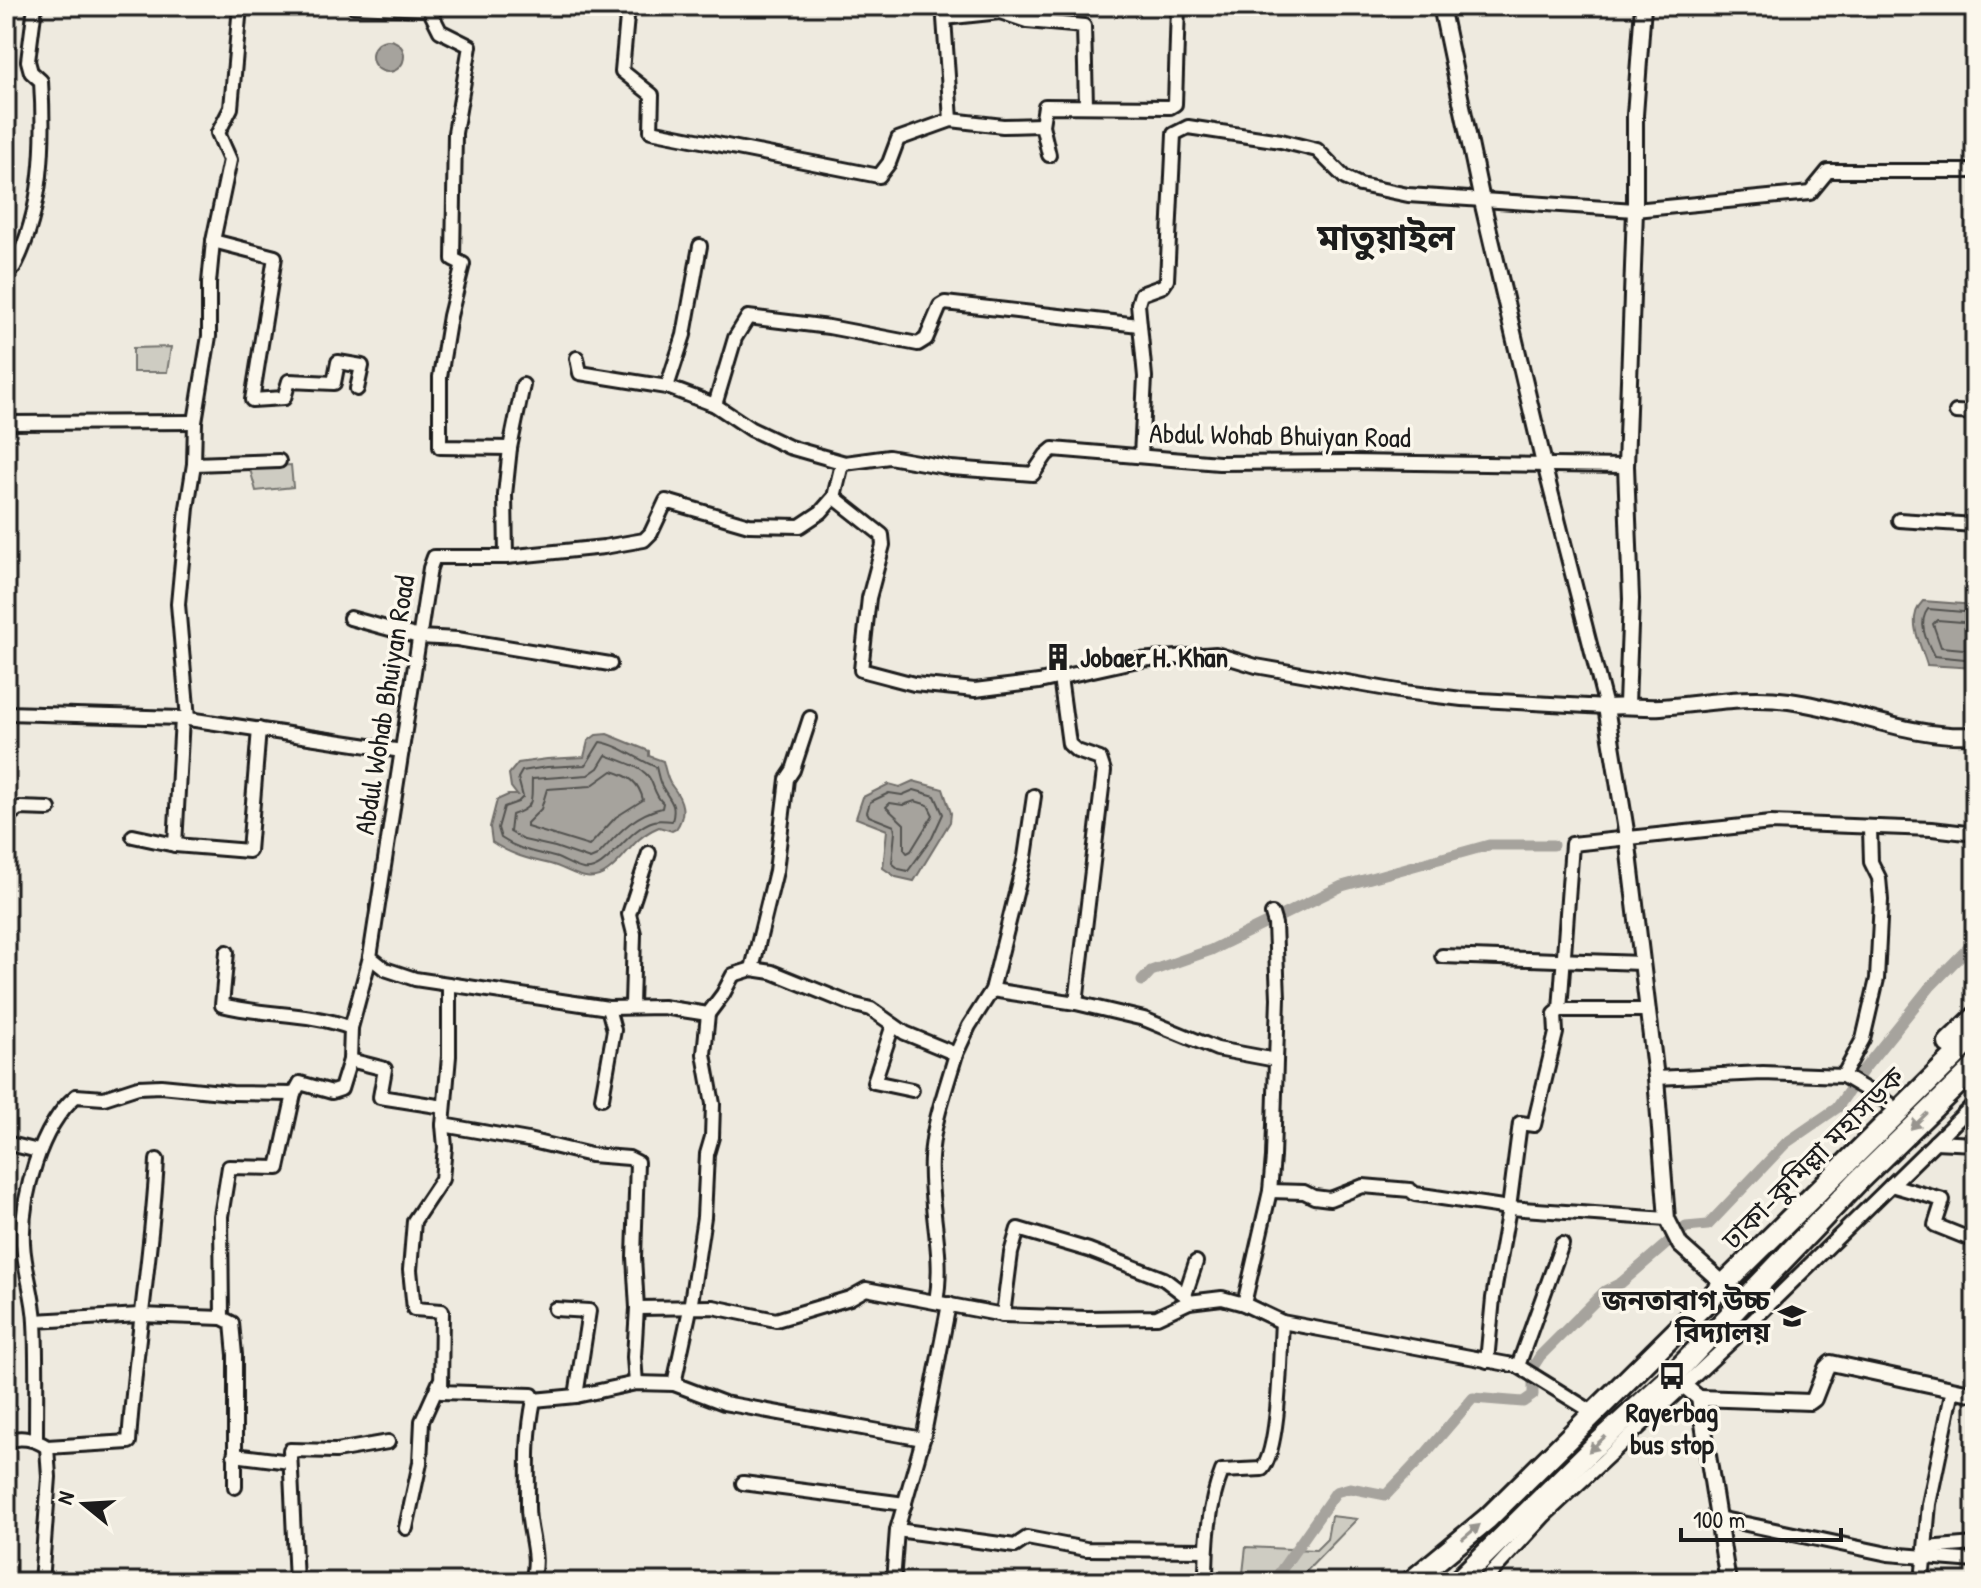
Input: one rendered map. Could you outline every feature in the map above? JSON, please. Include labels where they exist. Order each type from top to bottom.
[{"type":"highway","points":[[1594,1413],[1641,1355],[1717,1278],[1882,1098],[1975,1018]]},
{"type":"highway","name":"ঢাকা–কুমিল্লা মহাসড়ক","points":[[1411,1582],[1488,1518],[1975,1036]]},
{"type":"highway","name":"ঢাকা–কুমিল্লা মহাসড়ক","points":[[1457,1582],[1594,1447],[1678,1381],[1859,1180],[1975,1067]]},
{"type":"street","points":[[6,269],[14,267],[25,245],[41,165],[41,81],[31,72],[28,61],[35,6]]},
{"type":"street","points":[[175,845],[185,718],[178,604],[194,464],[195,422],[209,336],[213,241],[230,160],[218,133],[231,108],[240,6]]},
{"type":"street","points":[[353,6],[430,8],[440,31],[470,46],[455,133],[453,259],[463,264],[440,377],[440,447],[510,448]]},
{"type":"street","points":[[628,6],[622,71],[652,95],[651,131],[879,176],[889,163],[898,139],[951,120],[1003,126],[1042,125]]},
{"type":"street","points":[[1049,155],[1042,125],[1045,106],[1170,107],[1175,104],[1178,6]]},
{"type":"street","points":[[1441,6],[1482,201],[1606,707],[1627,837],[1656,1078],[1667,1220],[1680,1245],[1717,1278]]},
{"type":"street","points":[[1627,704],[1631,599],[1626,466],[1635,210],[1635,115],[1643,6]]},
{"type":"street","points":[[951,120],[944,18],[1000,9],[1027,21],[1084,26],[1086,105]]},
{"type":"street","points":[[1141,456],[1145,377],[1138,304],[1141,294],[1163,286],[1168,274],[1174,134],[1181,129],[1188,127],[1281,141],[1317,150],[1345,178],[1360,185],[1408,195],[1635,210],[1810,193],[1828,171],[1975,171]]},
{"type":"street","points":[[213,241],[275,257],[252,400],[284,398],[289,381],[334,383],[338,362],[362,366],[357,389]]},
{"type":"street","points":[[667,387],[684,335],[700,246]]},
{"type":"street","points":[[715,405],[735,338],[748,317],[829,327],[918,344],[926,339],[940,306],[945,303],[1139,325]]},
{"type":"street","points":[[577,358],[580,373],[667,387],[715,405],[751,429],[789,447],[845,463],[834,497],[882,535],[883,545],[869,598],[861,670],[914,684],[975,690],[1039,682],[1138,660],[1216,654],[1271,669],[1462,699],[1606,707],[1627,704],[1658,707],[1746,698],[1789,701],[1923,732],[1975,735]]},
{"type":"street","points":[[506,557],[505,495],[510,448],[523,385]]},
{"type":"street","points":[[1956,412],[1975,413]]},
{"type":"street","points":[[6,423],[195,422]]},
{"type":"street","name":"Abdul Wohab Bhuiyan Road","points":[[845,463],[889,457],[951,468],[1033,474],[1053,449],[1219,463],[1626,466]]},
{"type":"street","points":[[194,464],[279,461]]},
{"type":"street","name":"Abdul Wohab Bhuiyan Road","points":[[350,1060],[351,1028],[370,957],[434,557],[506,557],[644,540],[651,533],[666,501],[749,525],[800,526],[821,512],[834,497]]},
{"type":"street","points":[[1899,520],[1975,525]]},
{"type":"street","points":[[350,618],[419,637],[457,639],[610,664]]},
{"type":"street","points":[[1060,677],[1069,744],[1077,751],[1100,759],[1104,771],[1076,1003]]},
{"type":"street","points":[[6,713],[185,718],[402,751]]},
{"type":"street","points":[[752,969],[776,871],[787,779],[793,770],[810,718]]},
{"type":"street","points":[[133,836],[175,845],[249,851],[259,729]]},
{"type":"street","points":[[893,1582],[897,1530],[923,1439],[943,1303],[930,1161],[935,1126],[956,1054],[992,990],[1025,857],[1034,796]]},
{"type":"street","points":[[6,817],[19,808],[49,809]]},
{"type":"street","points":[[1560,1010],[1572,844],[1771,823],[1932,829],[1975,834]]},
{"type":"street","points":[[1843,1076],[1863,1039],[1877,979],[1881,900],[1879,878],[1871,862],[1870,828]]},
{"type":"street","points":[[632,1005],[634,934],[629,914],[649,853]]},
{"type":"street","points":[[1244,1304],[1270,1191],[1273,1157],[1278,998],[1273,919]]},
{"type":"street","points":[[227,952],[222,1005],[332,1021],[351,1028]]},
{"type":"street","points":[[1442,956],[1641,963]]},
{"type":"street","points":[[370,957],[385,969],[415,979],[608,1008],[632,1005],[708,1014]]},
{"type":"street","points":[[674,1384],[690,1309],[704,1217],[707,1154],[712,1137],[713,1104],[704,1054],[708,1014],[733,975],[752,969],[772,972],[871,1009],[893,1025],[956,1054]]},
{"type":"street","points":[[449,984],[449,1056],[442,1179],[414,1221],[410,1270],[414,1309],[442,1311],[441,1392],[532,1395],[534,1400],[526,1448],[528,1509],[536,1568],[531,1582]]},
{"type":"street","points":[[992,990],[1076,1003],[1144,1019],[1217,1049],[1276,1060]]},
{"type":"street","points":[[602,1098],[614,1030],[608,1008]]},
{"type":"street","points":[[1487,1361],[1493,1298],[1520,1123],[1534,1125],[1556,1033],[1555,1014],[1560,1010],[1647,1010]]},
{"type":"street","points":[[893,1025],[874,1082],[912,1090]]},
{"type":"street","points":[[222,1318],[221,1216],[229,1167],[278,1168],[294,1094],[300,1083],[332,1092],[341,1089],[350,1060],[385,1069],[380,1097],[444,1107]]},
{"type":"street","points":[[1656,1078],[1763,1073],[1843,1076],[1882,1098]]},
{"type":"street","points":[[41,1582],[49,1477],[41,1443],[35,1321],[23,1246],[24,1207],[38,1151],[76,1096],[104,1098],[138,1087],[161,1086],[232,1093],[294,1094]]},
{"type":"street","points":[[1483,1582],[1678,1381],[1891,1185],[1975,1103]]},
{"type":"street","points":[[443,1125],[591,1155],[629,1158],[637,1162],[634,1257],[636,1383]]},
{"type":"street","points":[[1935,1142],[1975,1144]]},
{"type":"street","points":[[6,1143],[38,1151]]},
{"type":"street","points":[[6,1442],[10,1439],[41,1443],[129,1442],[157,1160]]},
{"type":"street","points":[[1891,1185],[1943,1200],[1935,1225],[1975,1241]]},
{"type":"street","points":[[1270,1191],[1304,1192],[1330,1199],[1363,1186],[1410,1190],[1415,1194],[1509,1208],[1667,1220]]},
{"type":"street","points":[[1003,1315],[1011,1253],[1018,1229],[1089,1250],[1164,1279],[1187,1299]]},
{"type":"street","points":[[1519,1366],[1562,1244]]},
{"type":"street","points":[[1187,1299],[1196,1262]]},
{"type":"street","points":[[637,1308],[713,1307],[776,1320],[850,1298],[866,1289],[1003,1315],[1157,1317],[1187,1299],[1222,1298],[1244,1304],[1282,1322],[1519,1366],[1594,1413]]},
{"type":"street","points":[[555,1309],[589,1311],[576,1396]]},
{"type":"street","points":[[35,1321],[140,1315],[222,1318],[232,1323],[235,1355],[235,1487]]},
{"type":"street","points":[[1206,1582],[1206,1550],[1216,1486],[1222,1471],[1262,1469],[1268,1463],[1275,1423],[1282,1322]]},
{"type":"street","points":[[1678,1381],[1699,1398],[1810,1402],[1831,1363],[1975,1394]]},
{"type":"street","points":[[406,1528],[420,1463],[422,1421],[441,1377]]},
{"type":"street","points":[[534,1400],[576,1396],[636,1383],[674,1384],[724,1403],[923,1439]]},
{"type":"street","points":[[1922,1582],[1929,1504],[1953,1389]]},
{"type":"street","points":[[1699,1398],[1728,1582]]},
{"type":"street","points":[[296,1582],[290,1450],[336,1451],[388,1442]]},
{"type":"street","points":[[234,1455],[290,1462]]},
{"type":"street","points":[[743,1483],[905,1504]]},
{"type":"street","points":[[1718,1518],[1888,1554],[1975,1544]]},
{"type":"street","points":[[897,1530],[1015,1546],[1027,1538],[1086,1549],[1206,1550]]},
{"type":"street","points":[[1926,1552],[1975,1561]]},
{"type":"shaded area","points":[[171,347],[167,372],[133,372],[133,348]]},
{"type":"shaded area","points":[[291,465],[293,487],[256,491],[250,469]]},
{"type":"shaded area","points":[[1331,1516],[1357,1519],[1296,1582],[1242,1582],[1246,1547],[1316,1550],[1327,1539]]},
{"type":"water","points":[[388,40],[399,45],[404,56],[399,67],[388,72],[377,67],[372,56],[377,45]]},
{"type":"water","points":[[1923,601],[1975,605],[1975,668],[1927,665],[1915,624],[1915,616]]},
{"type":"water","points":[[607,734],[649,751],[649,756],[663,761],[682,807],[682,818],[676,829],[672,831],[659,827],[650,832],[608,871],[593,877],[520,856],[492,842],[490,827],[497,800],[517,795],[511,787],[509,774],[518,763],[584,757],[588,741],[596,735]]},
{"type":"water","points":[[913,781],[943,789],[951,813],[950,822],[914,881],[896,877],[883,868],[887,830],[856,818],[863,797],[889,784],[900,787]]},
{"type":"waterway","points":[[1142,981],[1151,971],[1211,950],[1342,886],[1489,845],[1553,845]]},
{"type":"waterway","points":[[1273,1582],[1336,1492],[1350,1488],[1386,1495],[1473,1398],[1523,1402],[1533,1395],[1533,1367],[1540,1356],[1605,1291],[1621,1283],[1686,1227],[1708,1225],[1786,1143],[1837,1108],[1930,987],[1975,941]]},
{"type":"place","name":"Jobaer H. Khan","points":[[1058,657]]},
{"type":"place","name":"জনতাবাগ উচ্চ বিদ্যালয়","points":[[1792,1316]]},
{"type":"place","name":"Rayerbag bus stop","points":[[1672,1376]]},
{"type":"district","name":"মাতুয়াইল","points":[[1386,237]]}]
